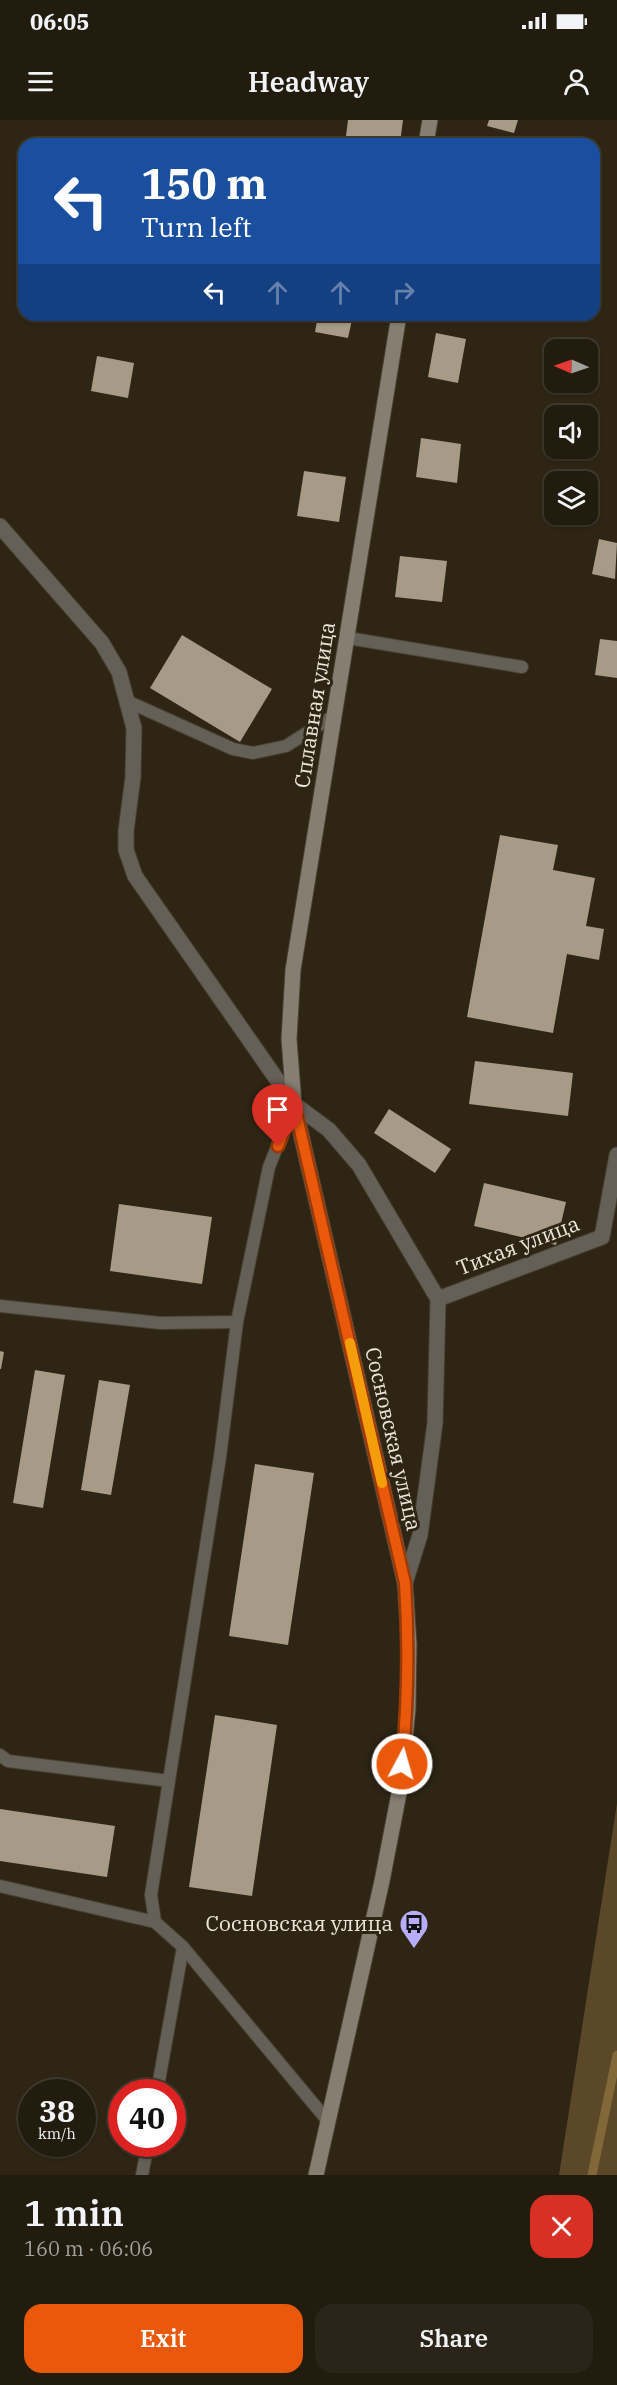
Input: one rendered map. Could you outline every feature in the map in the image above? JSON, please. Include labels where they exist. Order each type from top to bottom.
[{"type":"street","points":[[427,138],[430,120]]},
{"type":"street","name":"Сплавная улица","points":[[294,1104],[289,1039],[293,970],[398,321]]},
{"type":"street","points":[[0,526],[102,643],[119,672],[129,702],[134,728],[126,850],[135,876],[294,1104],[329,1130],[359,1165],[438,1299],[435,1424],[420,1534],[405,1583]]},
{"type":"street","name":"Сосновская улица","points":[[294,1104],[405,1583],[409,1644],[408,1708],[401,1783],[382,1881],[316,2175]]},
{"type":"street","name":"Тихая улица","points":[[438,1299],[602,1237],[617,1155]]},
{"type":"lane","points":[[348,638],[522,668]]},
{"type":"lane","points":[[129,702],[233,749],[253,753],[286,746],[335,715]]},
{"type":"lane","points":[[155,1922],[151,1895],[220,1457],[237,1322],[269,1167],[294,1104]]},
{"type":"lane","points":[[0,1306],[160,1323],[237,1322]]},
{"type":"lane","points":[[0,1755],[8,1761],[169,1781]]},
{"type":"lane","points":[[0,1886],[155,1922],[183,1947],[327,2120]]},
{"type":"lane","points":[[159,2079],[183,1947]]},
{"type":"lane","points":[[142,2175],[145,2157]]},
{"type":"shaded area","points":[[617,1803],[617,2175],[559,2175]]},
{"type":"building","points":[[348,120],[403,120],[401,138],[346,136]]},
{"type":"building","points":[[489,120],[518,120],[514,133],[487,126]]},
{"type":"building","points":[[317,321],[352,321],[348,338],[315,332]]},
{"type":"building","points":[[436,333],[466,339],[458,383],[428,377]]},
{"type":"building","points":[[97,356],[134,363],[128,398],[91,391]]},
{"type":"building","points":[[421,438],[461,444],[457,483],[416,477]]},
{"type":"building","points":[[304,471],[346,477],[339,522],[297,516]]},
{"type":"building","points":[[599,539],[617,543],[615,579],[592,574]]},
{"type":"building","points":[[400,556],[447,561],[442,602],[395,597]]},
{"type":"building","points":[[182,635],[272,689],[240,742],[150,688]]},
{"type":"building","points":[[600,639],[617,641],[617,678],[595,675]]},
{"type":"building","points":[[500,835],[558,845],[553,870],[595,878],[586,926],[604,929],[599,960],[567,954],[553,1033],[467,1017]]},
{"type":"building","points":[[475,1061],[573,1073],[568,1116],[469,1104]]},
{"type":"building","points":[[389,1109],[451,1149],[435,1173],[374,1133]]},
{"type":"building","points":[[484,1183],[566,1202],[556,1245],[474,1226]]},
{"type":"building","points":[[119,1204],[212,1217],[202,1284],[110,1271]]},
{"type":"building","points":[[0,1351],[4,1352],[1,1369],[0,1369]]},
{"type":"building","points":[[35,1370],[65,1375],[43,1508],[13,1503]]},
{"type":"building","points":[[99,1380],[130,1385],[111,1495],[81,1490]]},
{"type":"building","points":[[255,1464],[314,1473],[288,1645],[229,1636]]},
{"type":"building","points":[[215,1715],[277,1725],[252,1896],[189,1887]]},
{"type":"building","points":[[0,1809],[115,1826],[107,1877],[0,1861]]},
{"type":"waterway","points":[[592,2175],[617,2055]]},
{"type":"slow traffic","points":[[350,1343],[382,1483]]},
{"type":"place","name":"Сосновская улица","points":[[414,1950]]},
{"type":"route","points":[[278,1146],[294,1104],[405,1583],[409,1644],[408,1708],[402,1764]]}]
